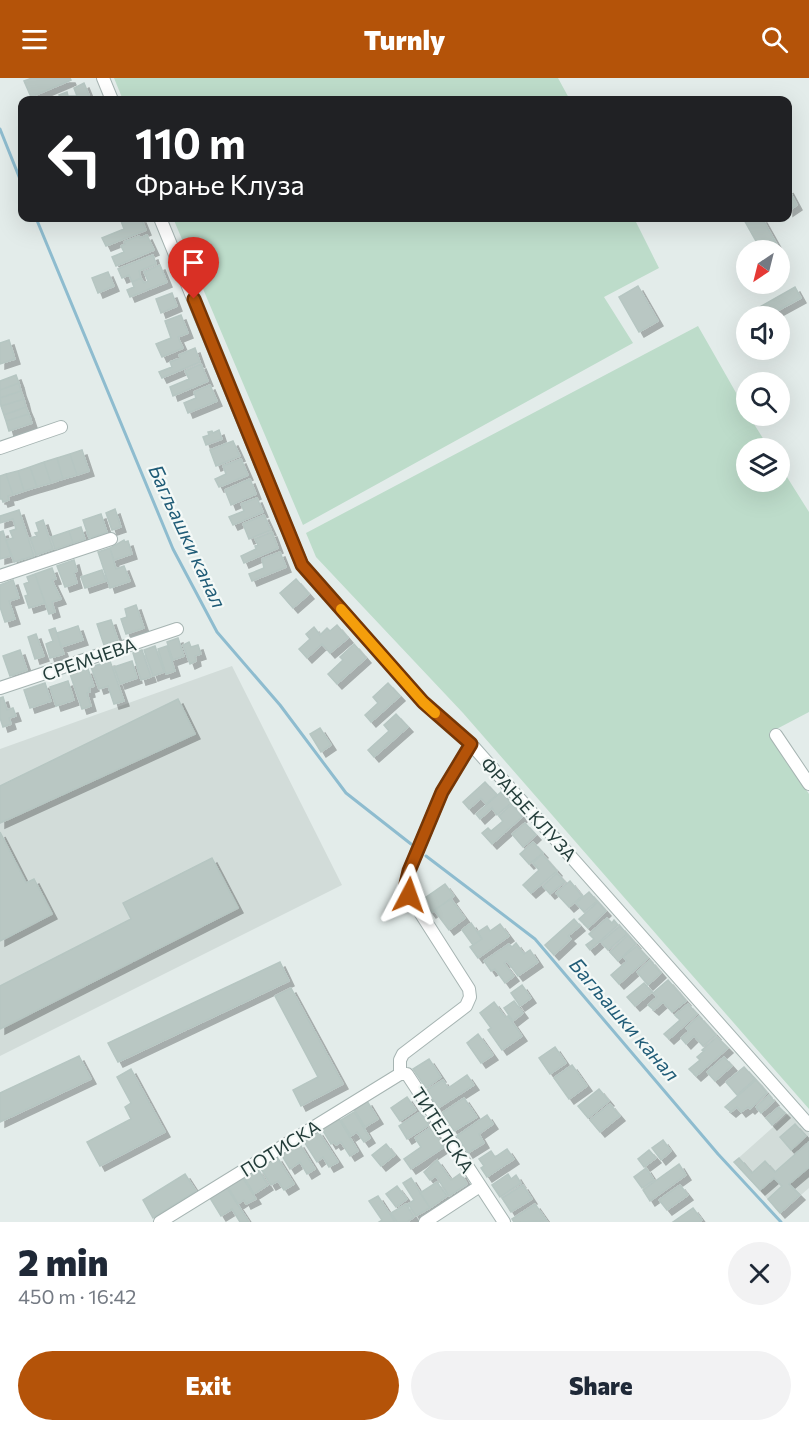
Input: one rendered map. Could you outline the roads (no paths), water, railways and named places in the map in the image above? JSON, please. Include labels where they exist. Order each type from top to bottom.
[{"type":"street","points":[[103,78],[110,96]]},
{"type":"street","name":"ФРАЊЕ КЛУЗА","points":[[162,222],[302,565],[423,702],[471,744],[809,1125]]},
{"type":"street","points":[[0,448],[61,427]]},
{"type":"street","points":[[0,576],[111,538]]},
{"type":"street","name":"СРЕМЧЕВА","points":[[0,688],[177,629]]},
{"type":"street","points":[[776,735],[809,784]]},
{"type":"street","name":"ТИТЕЛСКА","points":[[471,744],[442,792],[409,871],[406,884],[409,895],[469,989],[470,997],[466,1006],[403,1054],[400,1060],[400,1074],[407,1074],[504,1222]]},
{"type":"street","name":"ПОТИСКА","points":[[160,1222],[400,1074]]},
{"type":"street","points":[[425,1222],[480,1186]]},
{"type":"waterway","name":"Багљашки канал","points":[[0,129],[18,174]]},
{"type":"waterway","name":"Багљашки канал","points":[[38,222],[173,549],[217,632],[280,705],[346,793],[411,844]]},
{"type":"waterway","name":"Багљашки канал","points":[[426,856],[535,939],[718,1154],[781,1222]]}]
